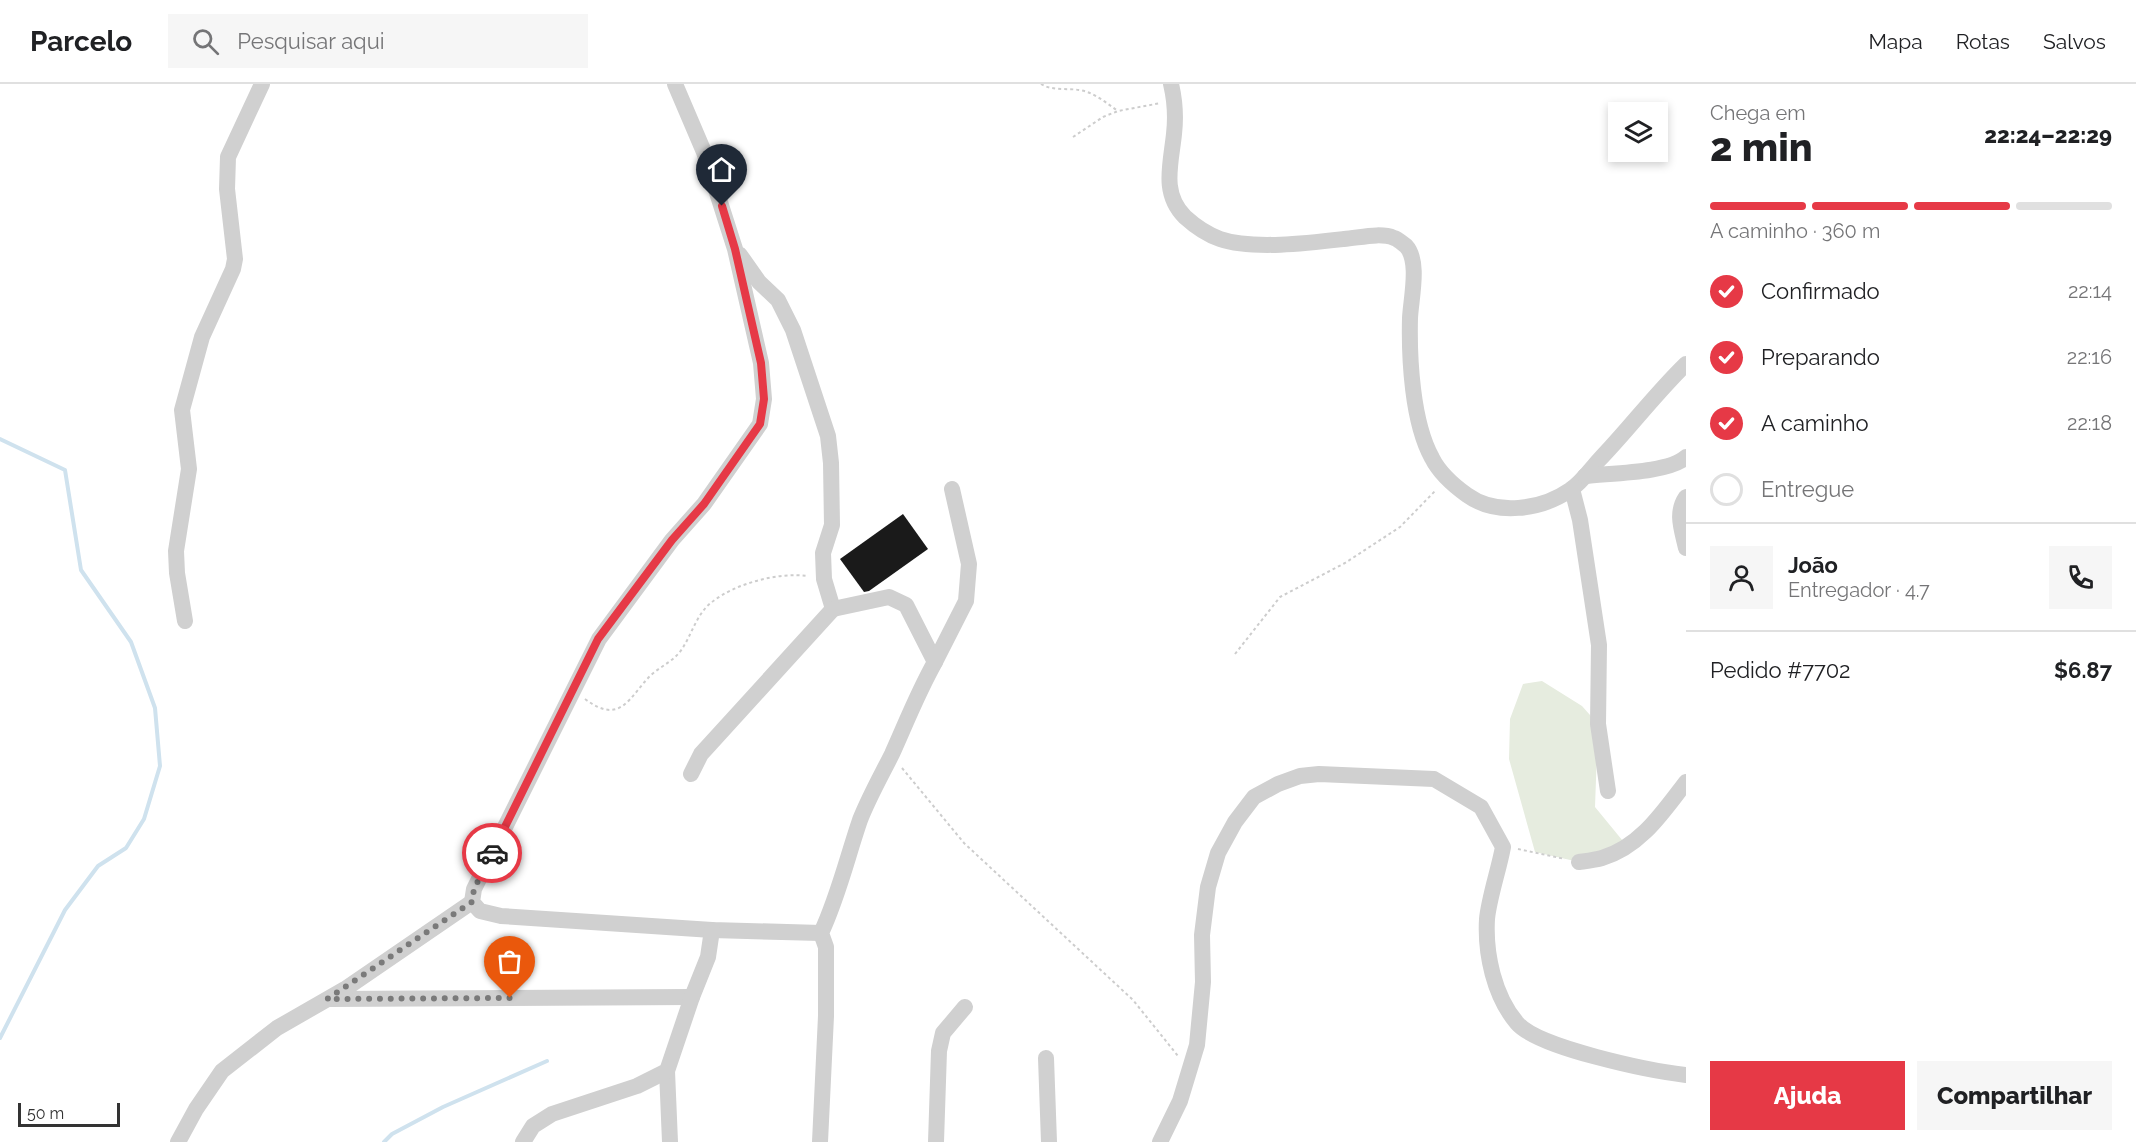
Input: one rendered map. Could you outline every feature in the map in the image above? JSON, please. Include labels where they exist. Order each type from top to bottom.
[{"type":"street","points":[[185,621],[177,573],[176,551],[189,469],[182,410],[201,337],[236,259],[227,189],[228,157],[262,84]]},
{"type":"street","points":[[178,1142],[196,1109],[222,1071],[277,1028],[327,999],[472,902],[474,889],[598,639],[672,540],[704,504],[760,424],[764,399],[761,363],[735,249],[704,152],[675,84]]},
{"type":"street","points":[[1173,92],[1174,133],[1168,169],[1168,187],[1183,214],[1199,230],[1221,240],[1256,245],[1377,236],[1394,237],[1406,246],[1413,263],[1410,320],[1414,395],[1422,434],[1432,459],[1447,479],[1479,504],[1519,508],[1546,503],[1572,489],[1618,440],[1660,389],[1686,364]]},
{"type":"street","points":[[735,249],[759,282],[778,300],[793,330],[828,436],[832,525],[823,553],[824,579],[833,609]]},
{"type":"street","points":[[1585,476],[1665,468],[1686,457]]},
{"type":"street","points":[[820,1142],[826,1016],[826,947],[821,933],[875,784],[891,755],[919,691],[966,601],[969,564],[952,489]]},
{"type":"street","points":[[1572,489],[1580,520],[1599,645],[1598,724],[1608,791]]},
{"type":"street","points":[[1686,497],[1680,506],[1680,524],[1686,548]]},
{"type":"street","points":[[691,774],[701,754],[833,609],[889,597],[906,605],[935,662]]},
{"type":"street","points":[[1160,1142],[1180,1101],[1197,1045],[1203,982],[1202,935],[1208,887],[1218,853],[1235,822],[1254,797],[1278,784],[1300,776],[1320,774],[1434,779],[1481,807],[1503,847],[1487,918],[1488,949],[1494,980],[1504,1004],[1518,1024],[1550,1043],[1598,1057],[1686,1075]]},
{"type":"street","points":[[1579,862],[1603,858],[1627,846],[1653,825],[1686,782]]},
{"type":"street","points":[[472,902],[480,911],[501,916],[712,930],[821,933]]},
{"type":"street","points":[[670,1142],[667,1071],[708,957],[712,930]]},
{"type":"street","points":[[327,999],[692,997]]},
{"type":"street","points":[[936,1142],[939,1051],[943,1033],[964,1007]]},
{"type":"street","points":[[1046,1058],[1049,1142]]},
{"type":"street","points":[[523,1142],[533,1126],[552,1114],[638,1086],[667,1071]]},
{"type":"path","points":[[1041,84],[1048,88],[1082,90],[1096,95],[1118,111]]},
{"type":"path","points":[[1073,137],[1103,117],[1173,92]]},
{"type":"path","points":[[1235,654],[1280,597],[1345,562],[1400,527],[1447,479]]},
{"type":"path","points":[[573,690],[593,705],[608,710],[623,707],[652,674],[667,665],[682,649],[701,614],[711,603],[757,580],[796,574],[824,579]]},
{"type":"path","points":[[891,755],[964,843],[1133,1000],[1190,1071]]},
{"type":"path","points":[[1503,847],[1579,862]]},
{"type":"shaded area","points":[[1542,681],[1582,706],[1598,724],[1595,807],[1627,846],[1579,862],[1535,852],[1509,759],[1510,719],[1523,684]]},
{"type":"building","points":[[903,514],[928,549],[869,591],[864,592],[840,559]]},
{"type":"waterway","points":[[0,439],[65,470],[81,570],[131,642],[155,708],[160,766],[144,819],[126,848],[98,866],[65,910],[0,1038]]},
{"type":"waterway","points":[[384,1142],[392,1134],[443,1107],[547,1061]]},
{"type":"way so far","points":[[492,853],[474,889],[472,902],[327,999],[510,998]]},
{"type":"route","points":[[492,853],[598,639],[672,540],[704,504],[760,424],[764,399],[761,363],[735,249],[722,206]]}]
